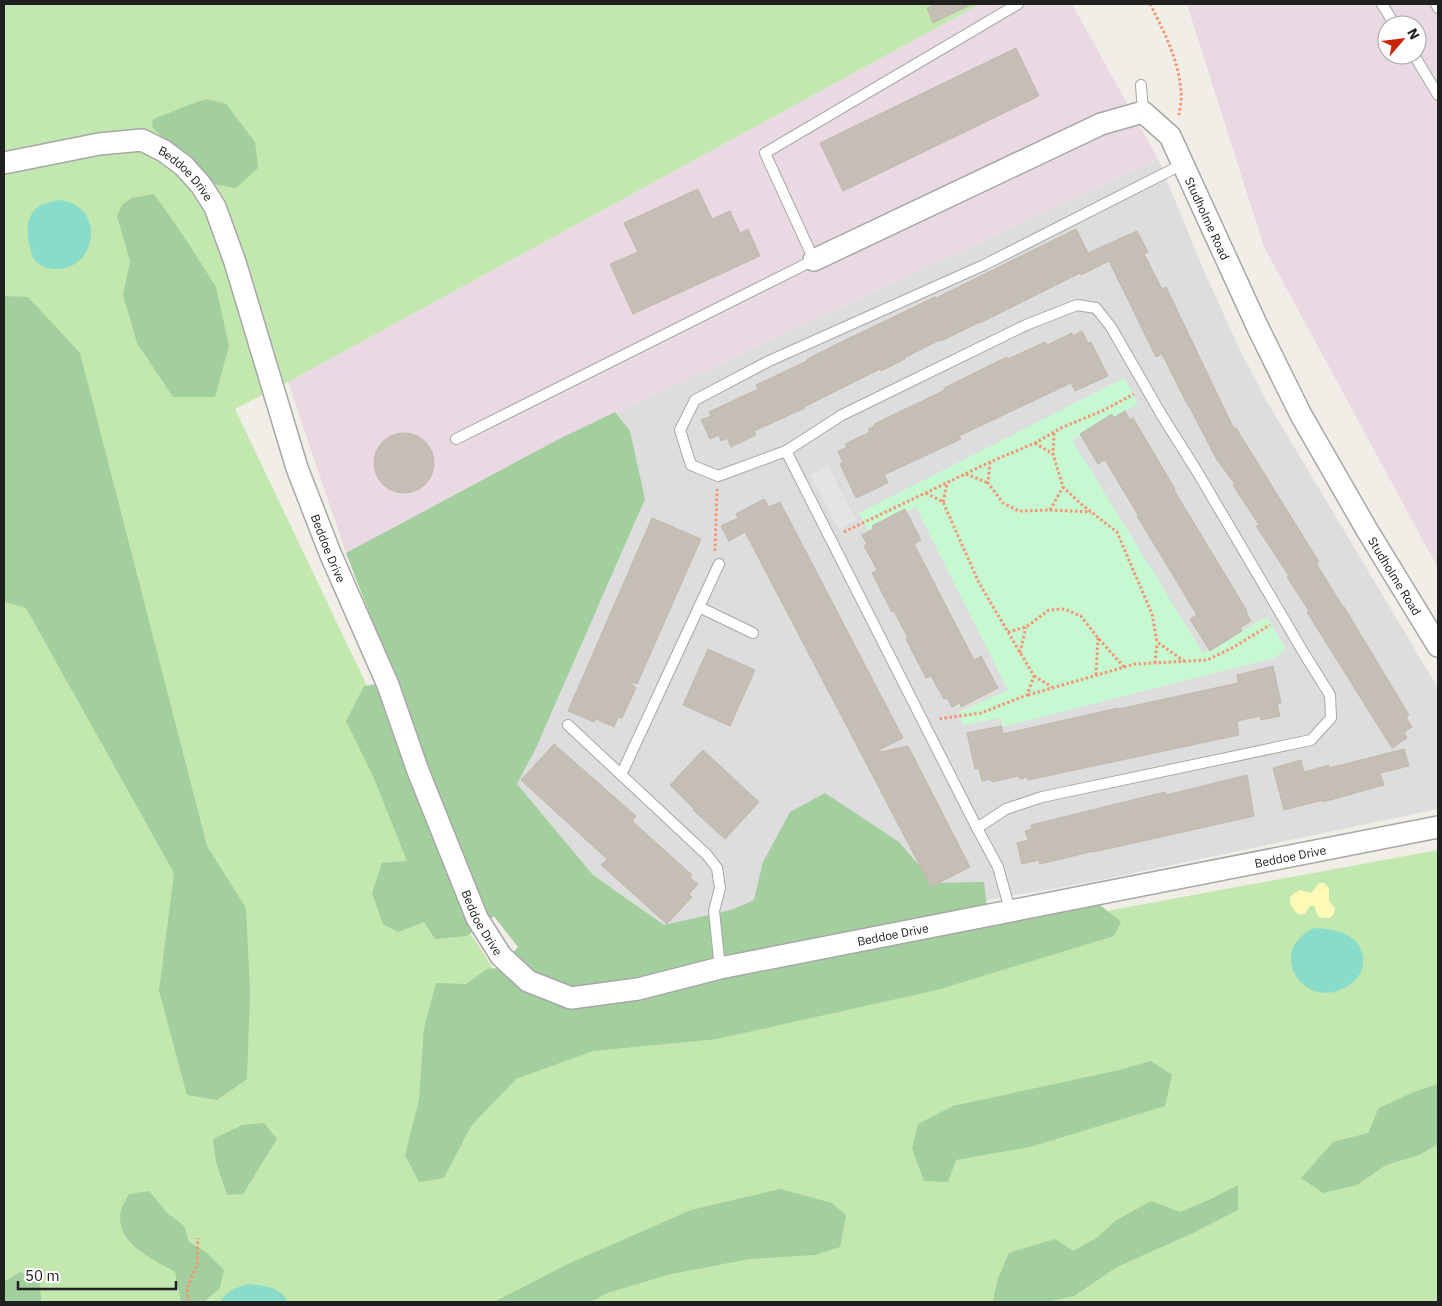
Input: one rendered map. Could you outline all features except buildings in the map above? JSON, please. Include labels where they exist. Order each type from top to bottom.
[{"type":"street","points":[[814,260],[1101,124],[1143,112]]},
{"type":"street","name":"Studholme Road","points":[[1143,112],[1170,136],[1258,328],[1301,415],[1438,646]]},
{"type":"street","name":"Beddoe Drive","points":[[4,163],[100,144],[142,140],[164,151],[184,166],[215,207],[235,262],[297,468],[330,553],[388,685],[418,771],[476,918],[502,956],[528,981],[571,998],[638,989],[720,968],[1438,827]]},
{"type":"lane","points":[[456,439],[814,260],[765,153],[1018,4]]},
{"type":"lane","points":[[1382,4],[1389,15]]},
{"type":"lane","points":[[1436,4],[1438,8]]},
{"type":"lane","points":[[1420,65],[1438,95]]},
{"type":"lane","points":[[1141,85],[1143,112]]},
{"type":"lane","points":[[977,828],[1006,809],[1042,797],[1311,740],[1331,718],[1330,695],[1111,327],[1096,308],[1077,305],[1026,325],[851,411],[786,451],[718,476],[691,465],[680,430],[695,400],[769,361],[984,265],[1183,164]]},
{"type":"lane","points":[[786,451],[998,867],[1010,910]]},
{"type":"lane","points":[[621,775],[719,564]]},
{"type":"lane","points":[[699,607],[753,634]]},
{"type":"lane","points":[[568,725],[707,855],[717,868],[720,888],[714,911],[720,968]]},
{"type":"path","points":[[1150,4],[1164,30],[1176,64],[1182,93],[1178,119],[1170,136]]},
{"type":"path","points":[[831,538],[1104,410],[1145,387]]},
{"type":"path","points":[[1054,432],[1053,454],[1063,487],[1081,504],[1117,532],[1152,614],[1157,642],[1155,663]]},
{"type":"path","points":[[1035,443],[1053,454]]},
{"type":"path","points":[[988,483],[990,462]]},
{"type":"path","points":[[966,474],[988,483],[1003,503],[1019,511],[1092,512]]},
{"type":"path","points":[[718,476],[715,507],[715,556],[719,564]]},
{"type":"path","points":[[948,483],[943,502],[979,583],[1034,676],[1052,688]]},
{"type":"path","points":[[1050,510],[1063,487]]},
{"type":"path","points":[[925,493],[943,502]]},
{"type":"path","points":[[1008,632],[1026,628],[1049,610],[1064,609],[1081,616],[1124,667]]},
{"type":"path","points":[[923,722],[981,713],[1027,695],[1135,664],[1207,660],[1232,648],[1283,617]]},
{"type":"path","points":[[1020,653],[1026,628]]},
{"type":"path","points":[[1096,675],[1098,638]]},
{"type":"path","points":[[1157,642],[1184,661]]},
{"type":"path","points":[[1027,695],[1034,676]]},
{"type":"path","points":[[188,1302],[187,1288],[197,1265],[198,1238]]},
{"type":"shaded area","points":[[980,4],[1072,4],[1158,159],[559,439],[346,553],[288,382]]},
{"type":"shaded area","points":[[1187,4],[1438,4],[1438,568],[1264,247]]},
{"type":"shaded area","points":[[1158,159],[1204,271],[1239,348],[1266,400],[1438,688],[1438,809],[1091,882],[587,970],[529,961],[480,899],[346,553],[559,439]]},
{"type":"shaded area","points":[[828,466],[856,520],[839,529],[810,475]]},
{"type":"green space","points":[[4,4],[980,4],[288,382],[235,409],[400,755],[459,916],[501,981],[553,1013],[1438,850],[1438,1302],[4,1302]]},
{"type":"green space","points":[[207,99],[226,104],[255,142],[258,168],[236,188],[212,184],[152,127],[153,119]]},
{"type":"green space","points":[[154,194],[216,287],[229,346],[215,397],[173,397],[137,343],[123,295],[130,261],[117,216],[122,205],[131,198]]},
{"type":"green space","points":[[60,200],[76,205],[86,215],[91,227],[90,240],[86,253],[77,263],[64,268],[48,268],[39,264],[33,257],[29,244],[28,224],[30,217],[38,207]]},
{"type":"green space","points":[[4,296],[28,297],[80,353],[207,846],[246,908],[250,993],[247,1079],[217,1100],[187,1095],[159,991],[174,873],[26,608],[4,602]]},
{"type":"green space","points":[[1124,378],[1138,404],[1072,440],[1203,653],[1267,617],[1286,649],[1274,658],[1002,727],[1001,718],[963,725],[959,712],[1008,690],[916,507],[868,530],[859,513]]},
{"type":"green space","points":[[615,412],[630,431],[645,499],[536,748],[517,784],[593,875],[664,925],[731,910],[754,900],[763,862],[790,812],[825,793],[899,842],[934,883],[984,882],[989,923],[1099,904],[1121,922],[1114,936],[937,990],[717,1039],[593,1051],[516,1079],[471,1126],[444,1178],[419,1182],[405,1155],[419,1100],[424,1028],[436,983],[466,984],[487,969],[498,968],[518,947],[494,916],[467,936],[435,939],[424,922],[398,932],[383,924],[372,893],[382,863],[407,861],[373,776],[346,721],[364,686],[396,681],[346,553],[559,439]]},
{"type":"green space","points":[[1314,928],[1345,934],[1351,937],[1361,948],[1363,956],[1362,968],[1357,978],[1348,986],[1327,993],[1314,991],[1303,984],[1295,974],[1291,962],[1292,950],[1300,938]]},
{"type":"green space","points":[[1151,1061],[1172,1075],[1165,1106],[1030,1147],[956,1160],[948,1182],[924,1181],[912,1149],[918,1124],[953,1106],[1119,1070]]},
{"type":"green space","points":[[1438,1084],[1438,1144],[1419,1155],[1386,1165],[1357,1185],[1323,1193],[1301,1178],[1333,1142],[1368,1133],[1379,1108],[1414,1092]]},
{"type":"green space","points":[[264,1123],[277,1139],[243,1194],[227,1195],[216,1162],[213,1139],[242,1125]]},
{"type":"green space","points":[[1238,1185],[1238,1210],[1195,1232],[1117,1267],[1074,1296],[1047,1302],[993,1301],[998,1278],[1009,1253],[1055,1239],[1073,1251],[1098,1237],[1115,1221],[1151,1201],[1180,1212]]},
{"type":"green space","points":[[780,1189],[832,1203],[846,1215],[840,1247],[815,1255],[750,1259],[671,1274],[610,1292],[590,1302],[494,1302],[568,1264],[691,1210]]},
{"type":"green space","points":[[149,1191],[166,1212],[184,1226],[189,1242],[206,1252],[224,1270],[220,1288],[204,1302],[181,1302],[175,1272],[139,1250],[125,1236],[120,1216],[129,1194]]},
{"type":"green space","points":[[20,1272],[40,1280],[41,1302],[4,1302],[4,1282]]},
{"type":"green space","points":[[248,1284],[266,1286],[276,1290],[288,1302],[220,1302],[232,1290]]},
{"type":"sand","points":[[1319,883],[1324,883],[1329,888],[1329,901],[1335,908],[1334,914],[1330,918],[1321,917],[1312,905],[1305,914],[1296,912],[1291,904],[1290,898],[1292,895],[1300,890],[1311,893]]}]
